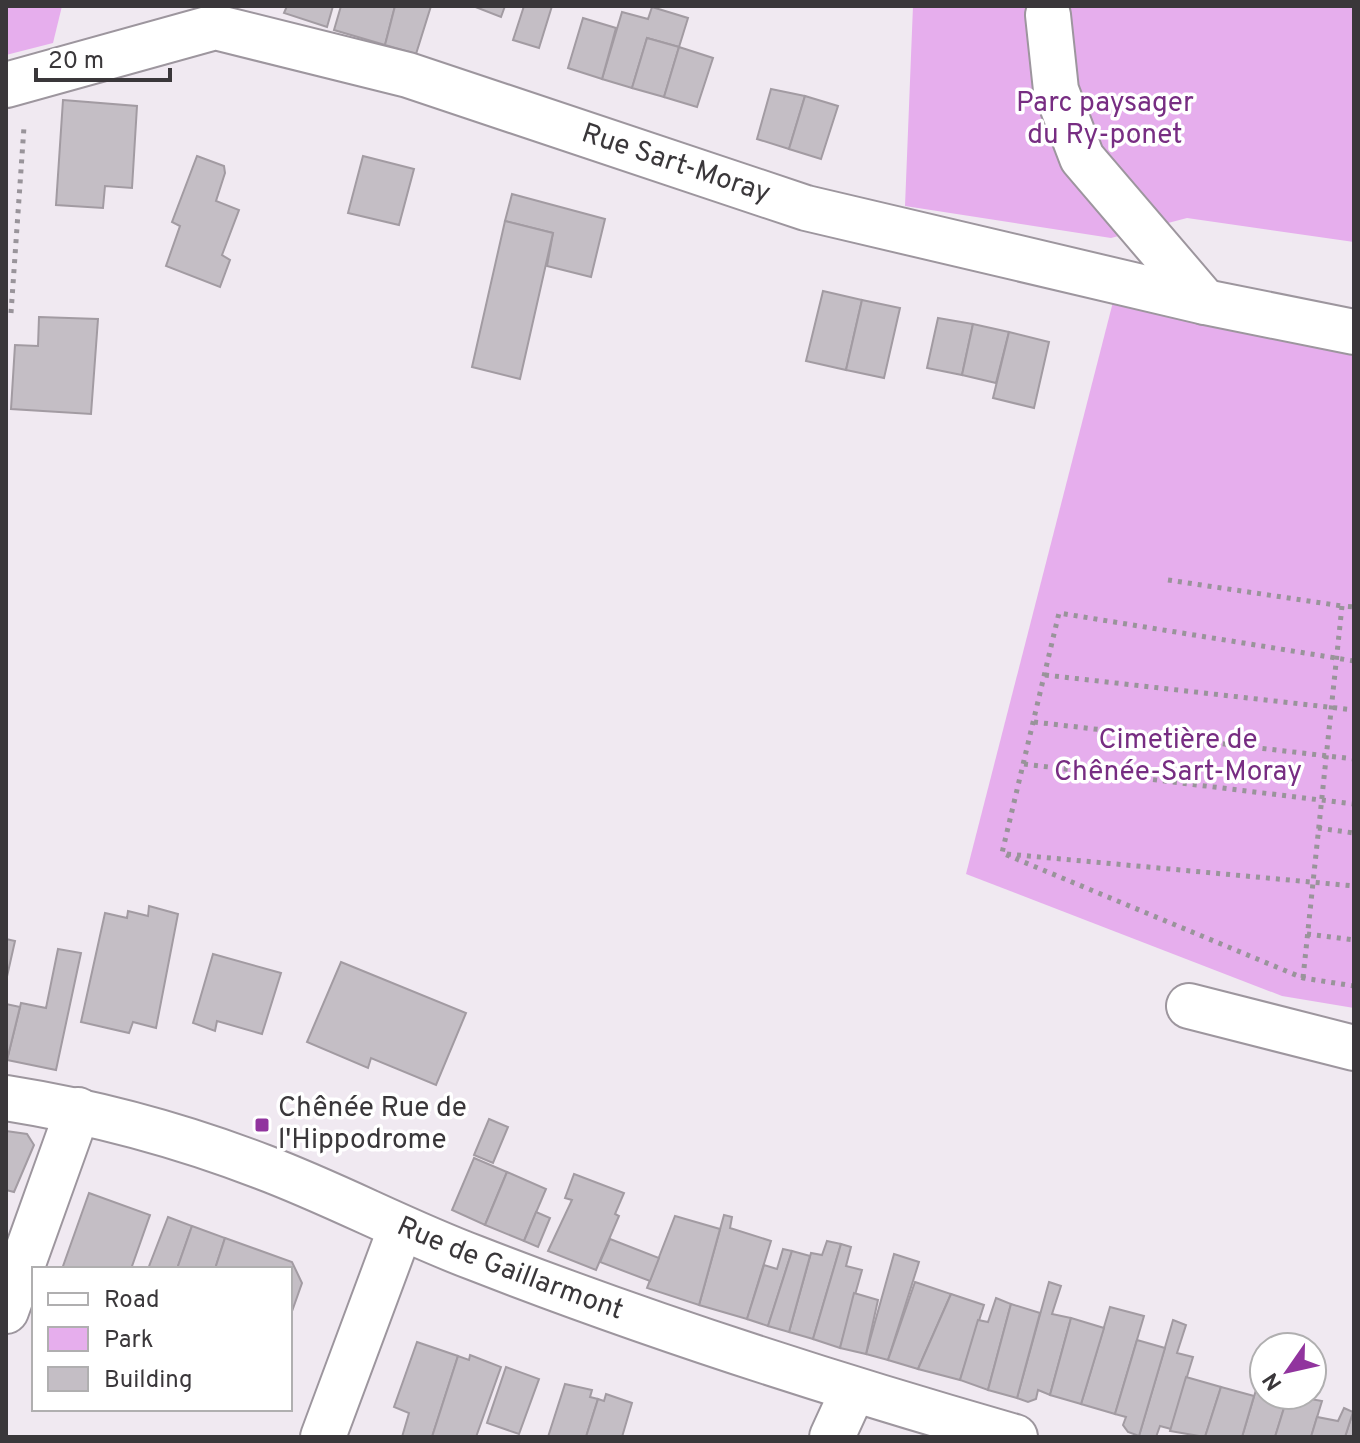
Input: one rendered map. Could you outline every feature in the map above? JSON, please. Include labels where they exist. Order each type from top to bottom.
[{"type":"street","points":[[1048,15],[1056,90],[1082,158],[1205,302]]},
{"type":"street","name":"Rue Sart-Moray","points":[[11,83],[215,27],[408,75],[806,208],[1205,302],[1354,332]]},
{"type":"street","points":[[1189,1006],[1354,1048]]},
{"type":"street","name":"Rue de Gaillarmont","points":[[6,1098],[78,1110],[170,1135],[265,1168],[400,1230],[559,1291],[853,1391],[1015,1437]]},
{"type":"street","points":[[6,1311],[78,1110]]},
{"type":"street","points":[[323,1437],[400,1230]]},
{"type":"street","points":[[832,1437],[853,1391]]},
{"type":"path","points":[[11,83],[26,105],[11,313]]},
{"type":"path","points":[[1168,580],[1354,607]]},
{"type":"path","points":[[1303,978],[1342,606]]},
{"type":"path","points":[[1002,853],[1059,613],[1354,661]]},
{"type":"path","points":[[1045,675],[1354,710]]},
{"type":"path","points":[[1034,722],[1354,759]]},
{"type":"path","points":[[1024,764],[1354,804]]},
{"type":"path","points":[[1318,828],[1354,833]]},
{"type":"path","points":[[1002,853],[1354,886]]},
{"type":"path","points":[[1002,853],[1303,978],[1354,986]]},
{"type":"path","points":[[1307,934],[1354,940]]},
{"type":"green space","points":[[6,6],[62,6],[53,43],[6,55]]},
{"type":"green space","name":"Parc paysager du Ry-ponet","points":[[913,6],[1354,6],[1354,242],[1187,218],[1111,238],[905,206]]},
{"type":"green space","name":"Cimetière de Chênée-Sart-Moray","points":[[1114,298],[1354,356],[1354,1008],[1282,996],[966,874]]},
{"type":"building","points":[[287,6],[333,6],[327,27],[284,13]]},
{"type":"building","points":[[341,6],[395,6],[385,45],[334,30]]},
{"type":"building","points":[[395,6],[431,6],[416,54],[385,45]]},
{"type":"building","points":[[473,6],[505,6],[501,17]]},
{"type":"building","points":[[524,6],[552,6],[539,48],[513,40]]},
{"type":"building","points":[[652,7],[688,18],[679,47],[647,38],[632,88],[602,79],[622,12],[648,19]]},
{"type":"building","points":[[583,18],[616,28],[602,79],[568,68]]},
{"type":"building","points":[[647,38],[679,47],[664,97],[632,88]]},
{"type":"building","points":[[679,47],[713,58],[697,107],[664,97]]},
{"type":"building","points":[[771,89],[805,96],[789,149],[757,139]]},
{"type":"building","points":[[805,96],[838,106],[821,159],[789,149]]},
{"type":"building","points":[[63,100],[137,106],[132,188],[105,186],[103,208],[56,205]]},
{"type":"building","points":[[197,156],[224,166],[225,173],[216,201],[239,210],[222,255],[230,260],[220,287],[166,266],[180,226],[172,222]]},
{"type":"building","points":[[363,156],[414,169],[399,225],[348,213]]},
{"type":"building","points":[[512,194],[605,219],[591,277],[547,266],[553,233],[505,221]]},
{"type":"building","points":[[505,221],[553,233],[520,379],[472,367]]},
{"type":"building","points":[[823,291],[862,300],[846,370],[806,361]]},
{"type":"building","points":[[862,300],[900,308],[884,378],[846,370]]},
{"type":"building","points":[[39,317],[98,319],[91,414],[11,409],[15,345],[38,346]]},
{"type":"building","points":[[938,318],[973,324],[962,375],[927,368]]},
{"type":"building","points":[[973,324],[1009,332],[996,383],[962,375]]},
{"type":"building","points":[[1009,332],[1049,342],[1034,408],[993,398]]},
{"type":"building","points":[[149,906],[178,914],[156,1028],[133,1022],[129,1033],[81,1022],[105,913],[127,918],[128,911],[148,916]]},
{"type":"building","points":[[6,939],[15,941],[6,981]]},
{"type":"building","points":[[58,949],[81,953],[56,1070],[7,1060],[21,1003],[46,1008]]},
{"type":"building","points":[[213,954],[281,973],[262,1034],[217,1021],[215,1031],[193,1023]]},
{"type":"building","points":[[341,962],[466,1013],[436,1085],[371,1058],[368,1068],[307,1042]]},
{"type":"building","points":[[6,1004],[20,1007],[7,1060],[6,1060]]},
{"type":"building","points":[[489,1119],[508,1127],[493,1163],[474,1155]]},
{"type":"building","points":[[6,1131],[27,1134],[34,1145],[14,1192],[6,1190]]},
{"type":"building","points":[[474,1158],[507,1172],[485,1225],[452,1210]]},
{"type":"building","points":[[507,1172],[546,1189],[524,1241],[485,1225]]},
{"type":"building","points":[[574,1174],[624,1193],[615,1214],[619,1216],[596,1270],[548,1251],[572,1200],[565,1198]]},
{"type":"building","points":[[89,1193],[150,1215],[132,1267],[63,1267]]},
{"type":"building","points":[[536,1212],[550,1218],[538,1247],[524,1241]]},
{"type":"building","points":[[724,1215],[732,1217],[730,1228],[771,1241],[747,1319],[699,1305]]},
{"type":"building","points":[[675,1216],[720,1229],[699,1305],[647,1288]]},
{"type":"building","points":[[168,1217],[192,1226],[178,1267],[149,1267]]},
{"type":"building","points":[[192,1226],[225,1238],[216,1267],[178,1267]]},
{"type":"building","points":[[225,1238],[292,1262],[302,1283],[292,1311],[292,1267],[216,1267]]},
{"type":"building","points":[[610,1239],[659,1258],[650,1281],[600,1262]]},
{"type":"building","points":[[827,1241],[841,1244],[813,1339],[789,1332],[811,1253],[822,1255]]},
{"type":"building","points":[[841,1244],[851,1247],[846,1266],[862,1270],[840,1348],[813,1339]]},
{"type":"building","points":[[783,1249],[792,1251],[768,1326],[747,1319],[764,1265],[777,1269]]},
{"type":"building","points":[[792,1251],[810,1256],[789,1332],[768,1326]]},
{"type":"building","points":[[894,1254],[919,1262],[888,1360],[866,1354]]},
{"type":"building","points":[[915,1282],[951,1294],[918,1369],[888,1360]]},
{"type":"building","points":[[1049,1282],[1061,1286],[1052,1314],[1071,1318],[1050,1395],[1038,1390],[1036,1399],[1028,1402],[1017,1398]]},
{"type":"building","points":[[854,1293],[878,1300],[866,1354],[840,1348]]},
{"type":"building","points":[[951,1294],[984,1305],[960,1380],[918,1369]]},
{"type":"building","points":[[996,1298],[1011,1304],[988,1390],[960,1380],[978,1320],[988,1322]]},
{"type":"building","points":[[1011,1304],[1040,1313],[1017,1398],[988,1390]]},
{"type":"building","points":[[1110,1307],[1144,1316],[1115,1414],[1081,1404]]},
{"type":"building","points":[[1071,1318],[1104,1328],[1081,1404],[1050,1395]]},
{"type":"building","points":[[1173,1320],[1186,1325],[1177,1353],[1193,1357],[1171,1429],[1160,1426],[1156,1437],[1142,1437],[1139,1436]]},
{"type":"building","points":[[1137,1340],[1165,1348],[1139,1436],[1128,1432],[1123,1425],[1126,1417],[1115,1414]]},
{"type":"building","points":[[417,1342],[458,1356],[432,1437],[402,1437],[409,1413],[394,1407]]},
{"type":"building","points":[[470,1355],[501,1367],[476,1437],[432,1437],[458,1356],[469,1360]]},
{"type":"building","points":[[506,1367],[539,1379],[519,1434],[487,1423]]},
{"type":"building","points":[[1186,1377],[1221,1387],[1205,1437],[1170,1431]]},
{"type":"building","points":[[565,1384],[592,1390],[590,1397],[598,1399],[586,1437],[548,1437]]},
{"type":"building","points":[[1221,1387],[1248,1394],[1250,1411],[1242,1437],[1205,1437]]},
{"type":"building","points":[[606,1394],[632,1403],[622,1437],[586,1437],[598,1399],[604,1401]]},
{"type":"building","points":[[1354,1407],[1354,1437],[1345,1437],[1353,1412]]},
{"type":"building","points":[[1344,1408],[1353,1412],[1345,1437],[1311,1437],[1317,1417],[1338,1421]]},
{"type":"building","points":[[1250,1411],[1283,1411],[1275,1437],[1242,1437]]},
{"type":"building","points":[[1283,1411],[1319,1411],[1311,1437],[1275,1437]]},
{"type":"place","name":"Chênée Rue de l'Hippodrome","points":[[262,1125]]}]
